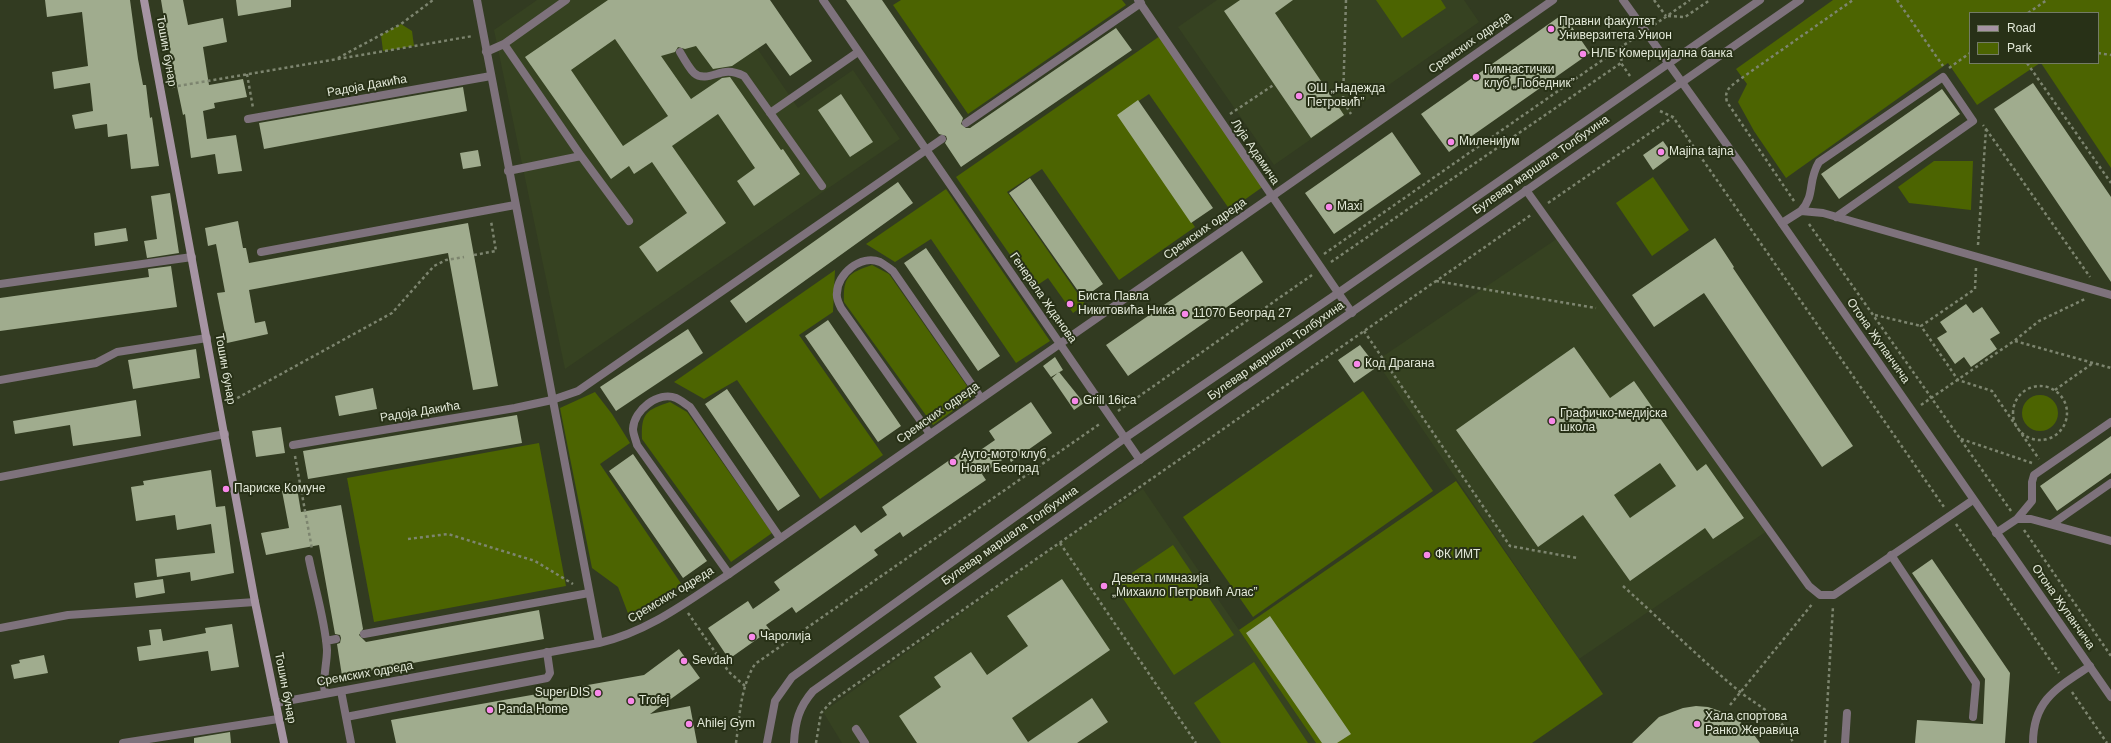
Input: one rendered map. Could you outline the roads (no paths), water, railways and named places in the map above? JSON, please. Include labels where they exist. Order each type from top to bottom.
[{"type":"main road","name":"Тошин бунар","points":[[144,0],[255,602],[284,743]]},
{"type":"street","points":[[477,0],[588,593],[599,643]]},
{"type":"street","points":[[486,52],[504,44],[566,0]]},
{"type":"street","name":"Генерала Жданова","points":[[823,0],[1140,460]]},
{"type":"street","name":"Сремских одреда","points":[[276,703],[599,643],[624,636],[644,628],[729,574],[1553,0]]},
{"type":"street","name":"Отона Жупанчича","points":[[1623,0],[1683,82],[1782,223],[1911,412],[2111,697]]},
{"type":"street","name":"Булевар маршала Толбухина","points":[[767,743],[775,701],[792,677],[1125,438],[1338,293],[1760,0]]},
{"type":"street","name":"Булевар маршала Толбухина","points":[[794,743],[797,716],[806,699],[813,691],[910,621],[1800,0]]},
{"type":"street","name":"Луја Адамича","points":[[966,122],[1140,2],[1352,313]]},
{"type":"street","points":[[504,44],[581,156],[629,221]]},
{"type":"street","points":[[680,52],[694,73],[699,76],[709,76],[726,72],[735,72],[744,76],[822,186]]},
{"type":"street","points":[[770,113],[858,52]]},
{"type":"street","name":"Радоја Дакића","points":[[251,119],[491,76]]},
{"type":"street","points":[[1782,223],[1801,211],[1810,198],[1811,178],[1819,162],[1943,77],[1973,121],[1836,217]]},
{"type":"street","points":[[926,150],[942,139]]},
{"type":"street","name":"Радоја Дакића","points":[[293,445],[515,408],[552,400],[584,387],[926,150]]},
{"type":"street","points":[[508,171],[581,156]]},
{"type":"street","points":[[1526,190],[1809,586],[1820,595],[1834,595],[1973,500]]},
{"type":"street","points":[[260,252],[515,205]]},
{"type":"street","points":[[1801,211],[1823,213],[2111,295]]},
{"type":"street","points":[[0,284],[192,257]]},
{"type":"street","points":[[930,434],[841,308],[836,293],[841,278],[852,266],[867,260],[879,262],[893,271],[981,398]]},
{"type":"street","points":[[0,380],[96,363],[117,352],[207,338]]},
{"type":"street","points":[[729,574],[637,444],[633,429],[638,414],[649,402],[664,397],[676,398],[690,407],[780,538]]},
{"type":"street","points":[[1996,533],[2017,519],[2032,501],[2032,482],[2034,475],[2111,422]]},
{"type":"street","points":[[0,477],[225,434]]},
{"type":"street","points":[[2052,524],[2111,483]]},
{"type":"street","points":[[2017,519],[2031,519],[2111,541]]},
{"type":"street","points":[[1891,555],[1976,683],[1973,717]]},
{"type":"street","points":[[309,559],[326,641],[327,658],[323,686],[325,694]]},
{"type":"street","points":[[364,634],[588,593]]},
{"type":"street","points":[[0,628],[68,615],[255,602]]},
{"type":"street","points":[[326,641],[336,639]]},
{"type":"street","points":[[346,717],[547,678],[550,673],[547,652]]},
{"type":"street","points":[[2033,743],[2034,724],[2042,703],[2065,683],[2090,666]]},
{"type":"street","points":[[341,691],[351,743]]},
{"type":"street","points":[[1845,743],[1847,713]]},
{"type":"street","points":[[123,743],[278,719]]},
{"type":"street","points":[[856,729],[865,743]]},
{"type":"place","name":"Правни факултет Универзитета Унион","points":[[1551,29]]},
{"type":"place","name":"НЛБ Комерцијална банка","points":[[1583,54]]},
{"type":"place","name":"Гимнастички клуб „Победник”","points":[[1476,77]]},
{"type":"place","name":"ОШ „Надежда Петровић”","points":[[1299,96]]},
{"type":"place","name":"Миленијум","points":[[1451,142]]},
{"type":"place","name":"Majina tajna","points":[[1661,152]]},
{"type":"place","name":"Maxi","points":[[1329,207]]},
{"type":"place","name":"Биста Павла Никитовића Ника","points":[[1070,304]]},
{"type":"place","name":"11070 Београд 27","points":[[1185,314]]},
{"type":"place","name":"Код Драгана","points":[[1357,364]]},
{"type":"place","name":"Grill 16ica","points":[[1075,401]]},
{"type":"place","name":"Графичко-медијска школа","points":[[1552,421]]},
{"type":"place","name":"Ауто-мото клуб Нови Београд","points":[[953,462]]},
{"type":"place","name":"Париске Комуне","points":[[226,489]]},
{"type":"place","name":"ФК ИМТ","points":[[1427,555]]},
{"type":"place","name":"Девета гимназија „Михаило Петровић Алас”","points":[[1104,586]]},
{"type":"place","name":"Чаролија","points":[[752,637]]},
{"type":"place","name":"Sevdah","points":[[684,661]]},
{"type":"place","name":"Super DIS","points":[[598,693]]},
{"type":"place","name":"Trofej","points":[[631,701]]},
{"type":"place","name":"Panda Home","points":[[490,710]]},
{"type":"place","name":"Ahilej Gym","points":[[689,724]]},
{"type":"place","name":"Хала спортова Ранко Жеравица","points":[[1697,724]]}]
